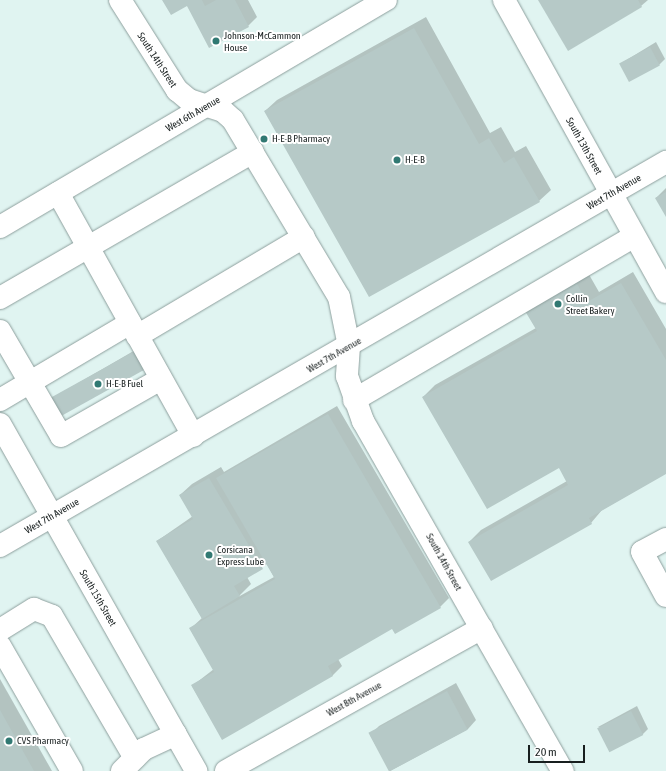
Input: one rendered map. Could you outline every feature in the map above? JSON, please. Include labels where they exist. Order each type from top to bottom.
[{"type":"street","name":"South 14th Street","points":[[120,0],[176,90],[189,100],[207,105],[233,120],[339,297],[349,346],[347,376],[354,400],[563,771]]},
{"type":"street","name":"West 6th Avenue","points":[[0,227],[386,0]]},
{"type":"street","name":"South 13th Street","points":[[504,0],[610,194],[666,292]]},
{"type":"street","points":[[0,298],[253,152]]},
{"type":"street","name":"West 7th Avenue","points":[[0,546],[194,436],[666,162]]},
{"type":"street","points":[[58,193],[194,436]]},
{"type":"street","points":[[0,400],[30,382],[134,329],[304,237]]},
{"type":"street","points":[[354,400],[634,237]]},
{"type":"street","points":[[0,331],[61,436],[161,379]]},
{"type":"street","name":"South 15th Street","points":[[0,424],[196,771]]},
{"type":"street","points":[[666,539],[642,552],[666,596]]},
{"type":"street","points":[[0,630],[34,608],[52,616],[129,765],[144,749],[176,734]]},
{"type":"street","name":"West 8th Avenue","points":[[226,771],[482,628]]},
{"type":"street","points":[[0,646],[72,771]]},
{"type":"building","points":[[162,0],[202,0],[205,6],[216,0],[235,0],[249,27],[209,48],[187,6],[171,15]]},
{"type":"building","points":[[538,0],[638,0],[642,7],[568,51]]},
{"type":"building","name":"H-E-B","points":[[414,28],[479,144],[489,138],[504,163],[514,157],[540,202],[369,297],[264,111]]},
{"type":"building","points":[[650,47],[660,66],[629,82],[619,63]]},
{"type":"building","points":[[666,192],[666,217],[655,198]]},
{"type":"building","name":"Collin Street Bakery","points":[[576,282],[587,302],[621,283],[666,360],[666,474],[589,518],[592,524],[491,581],[468,542],[568,485],[559,468],[487,509],[422,397],[537,331],[525,311]]},
{"type":"building","name":"H-E-B Fuel","points":[[135,351],[145,369],[61,416],[51,398]]},
{"type":"building","points":[[328,414],[441,608],[395,634],[392,629],[328,666],[333,676],[222,740],[191,685],[214,672],[189,628],[275,579],[216,478]]},
{"type":"building","name":"Corsicana Express Lube","points":[[209,478],[263,569],[234,586],[240,596],[202,619],[156,541],[193,519],[179,495]]},
{"type":"building","points":[[447,691],[468,730],[390,771],[389,771],[368,733]]},
{"type":"building","name":"CVS Pharmacy","points":[[0,710],[34,771],[0,771]]},
{"type":"building","points":[[631,711],[643,735],[609,752],[597,728]]},
{"type":"place","name":"Johnson-McCammon House","points":[[216,41]]},
{"type":"place","name":"H-E-B Pharmacy","points":[[264,139]]},
{"type":"place","name":"H-E-B","points":[[397,160]]},
{"type":"place","name":"Collin Street Bakery","points":[[558,304]]},
{"type":"place","name":"H-E-B Fuel","points":[[98,384]]},
{"type":"place","name":"Corsicana Express Lube","points":[[209,555]]},
{"type":"place","name":"CVS Pharmacy","points":[[9,741]]}]
